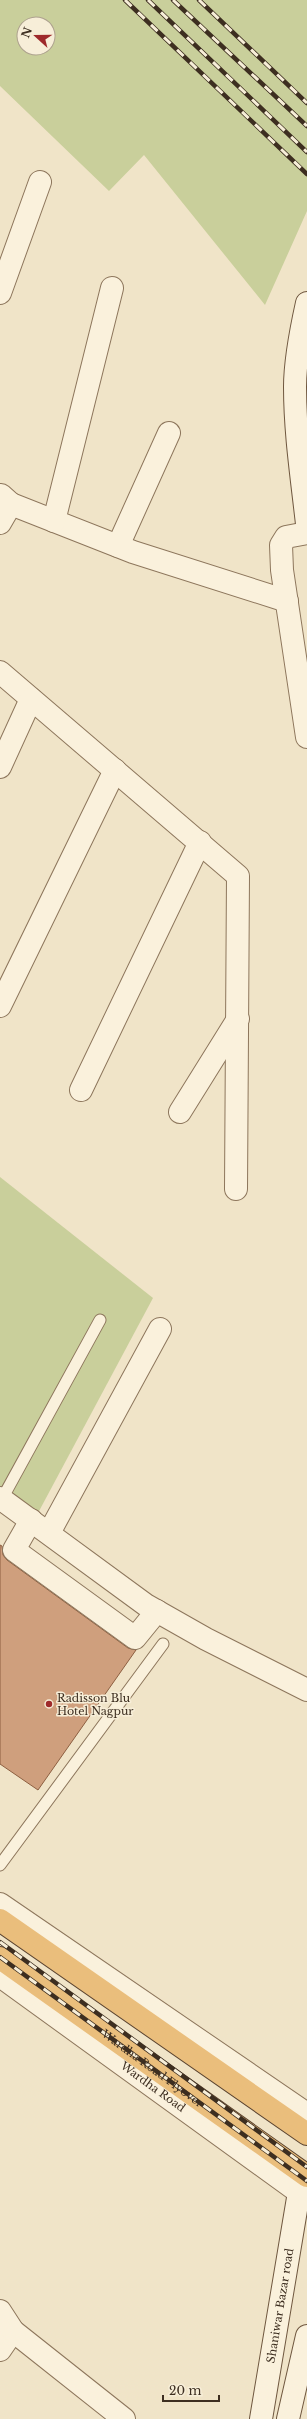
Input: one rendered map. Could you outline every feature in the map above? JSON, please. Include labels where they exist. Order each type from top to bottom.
[{"type":"highway","points":[[0,1920],[307,2134]]},
{"type":"highway","name":"Wardha Road Flyover","points":[[0,1958],[305,2186]]},
{"type":"street","points":[[0,293],[40,182]]},
{"type":"street","points":[[54,521],[112,288]]},
{"type":"street","points":[[307,303],[301,332],[295,386],[298,444],[307,524]]},
{"type":"street","points":[[118,546],[169,433]]},
{"type":"street","points":[[0,523],[5,499],[54,521],[118,546],[287,601]]},
{"type":"street","points":[[307,533],[286,537],[281,545],[287,601],[307,737]]},
{"type":"street","points":[[0,672],[238,876],[236,1189]]},
{"type":"street","points":[[0,767],[31,698]]},
{"type":"street","points":[[0,1006],[115,770]]},
{"type":"street","points":[[82,1090],[200,842]]},
{"type":"street","points":[[180,1112],[238,1019]]},
{"type":"street","points":[[49,1533],[160,1329]]},
{"type":"street","points":[[1,1499],[157,1611],[206,1639],[305,1687]]},
{"type":"street","points":[[31,1520],[14,1550],[135,1638],[157,1611]]},
{"type":"street","points":[[0,1904],[307,2114]]},
{"type":"street","name":"Wardha Road","points":[[0,1976],[305,2186]]},
{"type":"street","name":"Shaniwar Bazar road","points":[[261,2419],[305,2186]]},
{"type":"street","points":[[0,2311],[13,2331],[124,2419]]},
{"type":"street","points":[[0,2350],[13,2331]]},
{"type":"street","points":[[288,2419],[307,2336]]},
{"type":"lane","points":[[1,1499],[100,1320]]},
{"type":"lane","points":[[0,1865],[162,1644]]},
{"type":"green space","points":[[0,0],[307,0],[307,211],[265,305],[144,155],[109,191],[0,86]]},
{"type":"green space","points":[[0,1177],[153,1298],[38,1513],[0,1496]]},
{"type":"building","name":"Radisson Blu Hotel Nagpur","points":[[0,1545],[2,1546],[3,1555],[7,1560],[128,1648],[136,1650],[38,1790],[0,1764]]},
{"type":"railway","points":[[125,0],[307,174]]},
{"type":"railway","points":[[148,0],[307,152]]},
{"type":"railway","points":[[173,0],[307,126]]},
{"type":"railway","points":[[199,0],[307,103]]},
{"type":"railway","points":[[0,1942],[307,2167]]},
{"type":"railway","points":[[0,1957],[307,2181]]},
{"type":"place","name":"Radisson Blu Hotel Nagpur","points":[[49,1704]]}]
